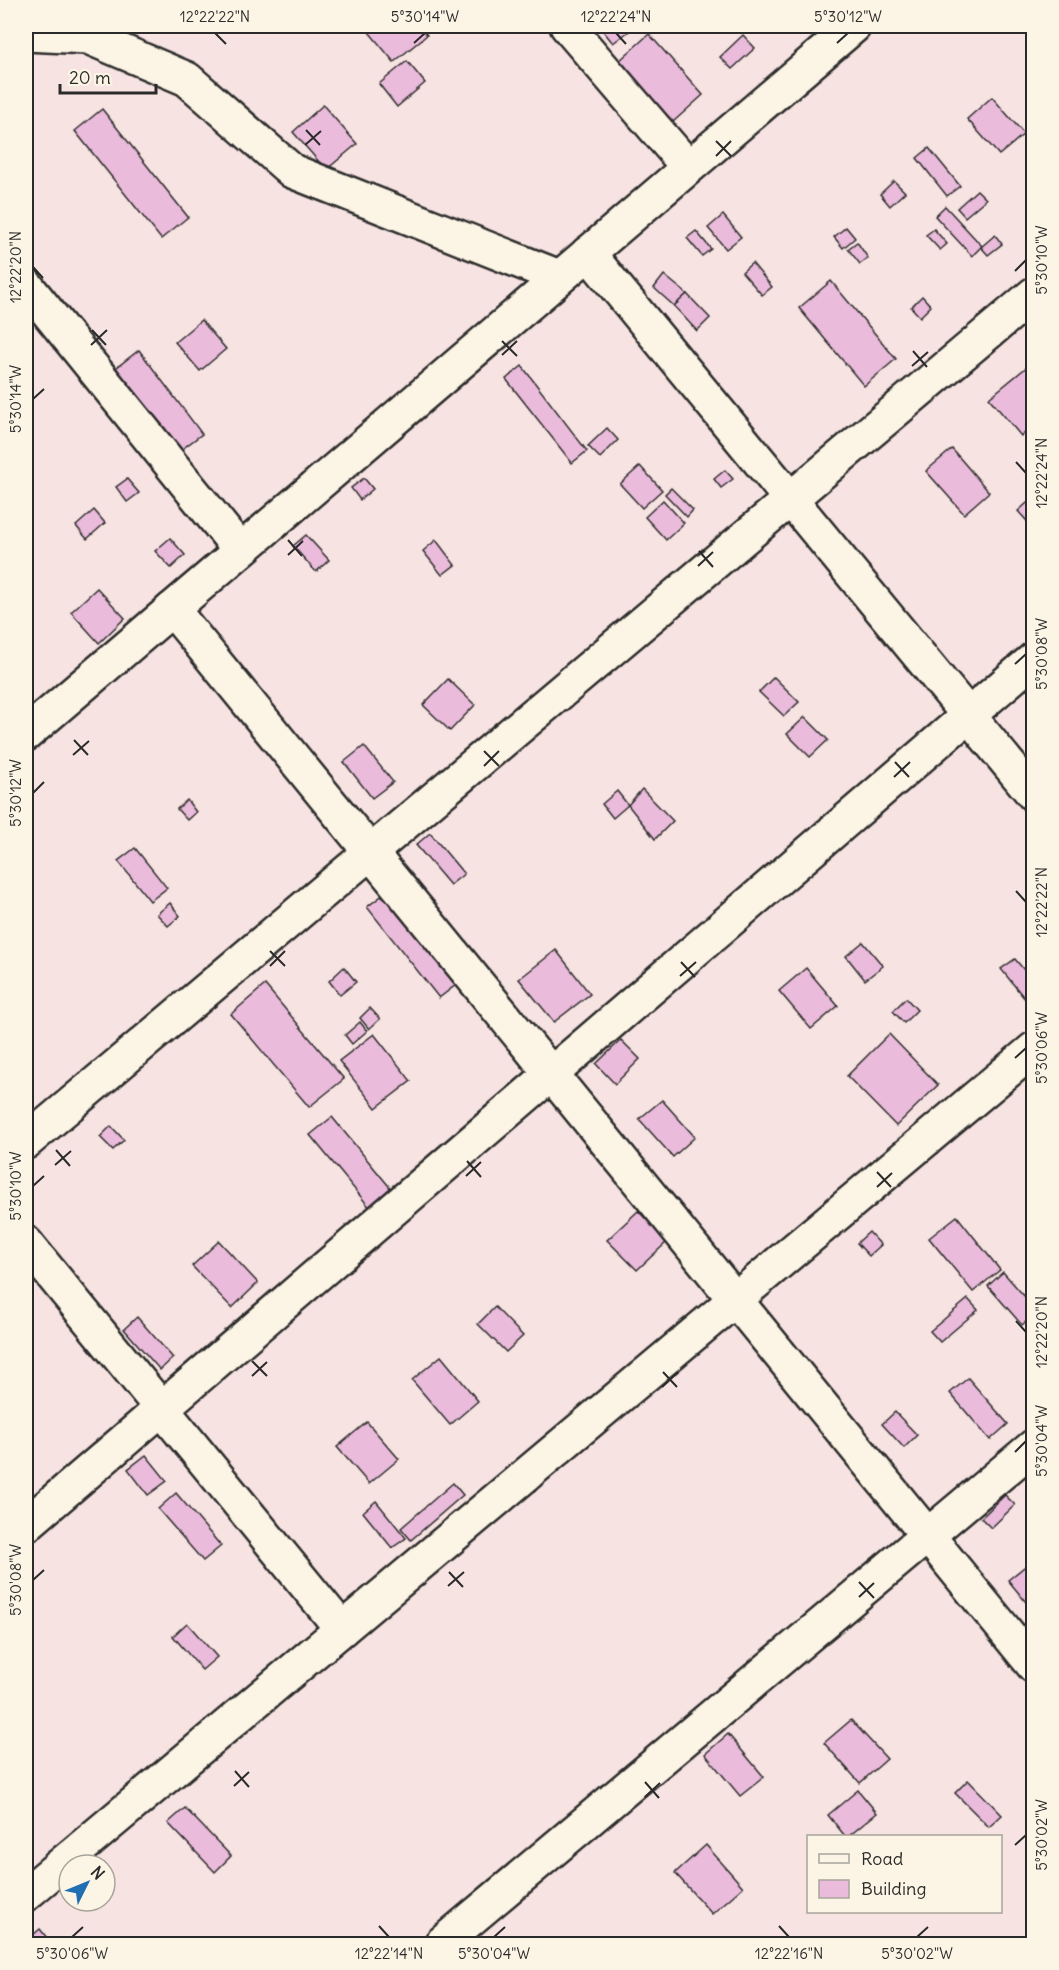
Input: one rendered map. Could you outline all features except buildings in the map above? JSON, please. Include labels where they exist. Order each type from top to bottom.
[{"type":"street","points":[[567,26],[688,167]]},
{"type":"street","points":[[26,734],[854,26]]},
{"type":"street","points":[[26,34],[88,37],[187,79],[292,171],[559,277]]},
{"type":"street","points":[[588,253],[1034,795]]},
{"type":"street","points":[[26,285],[240,550]]},
{"type":"street","points":[[26,1142],[1034,294]]},
{"type":"street","points":[[172,609],[1034,1666]]},
{"type":"street","points":[[26,1526],[1034,659]]},
{"type":"street","points":[[26,1894],[1034,1049]]},
{"type":"street","points":[[26,1243],[342,1629]]},
{"type":"street","points":[[441,1944],[1034,1446]]}]
